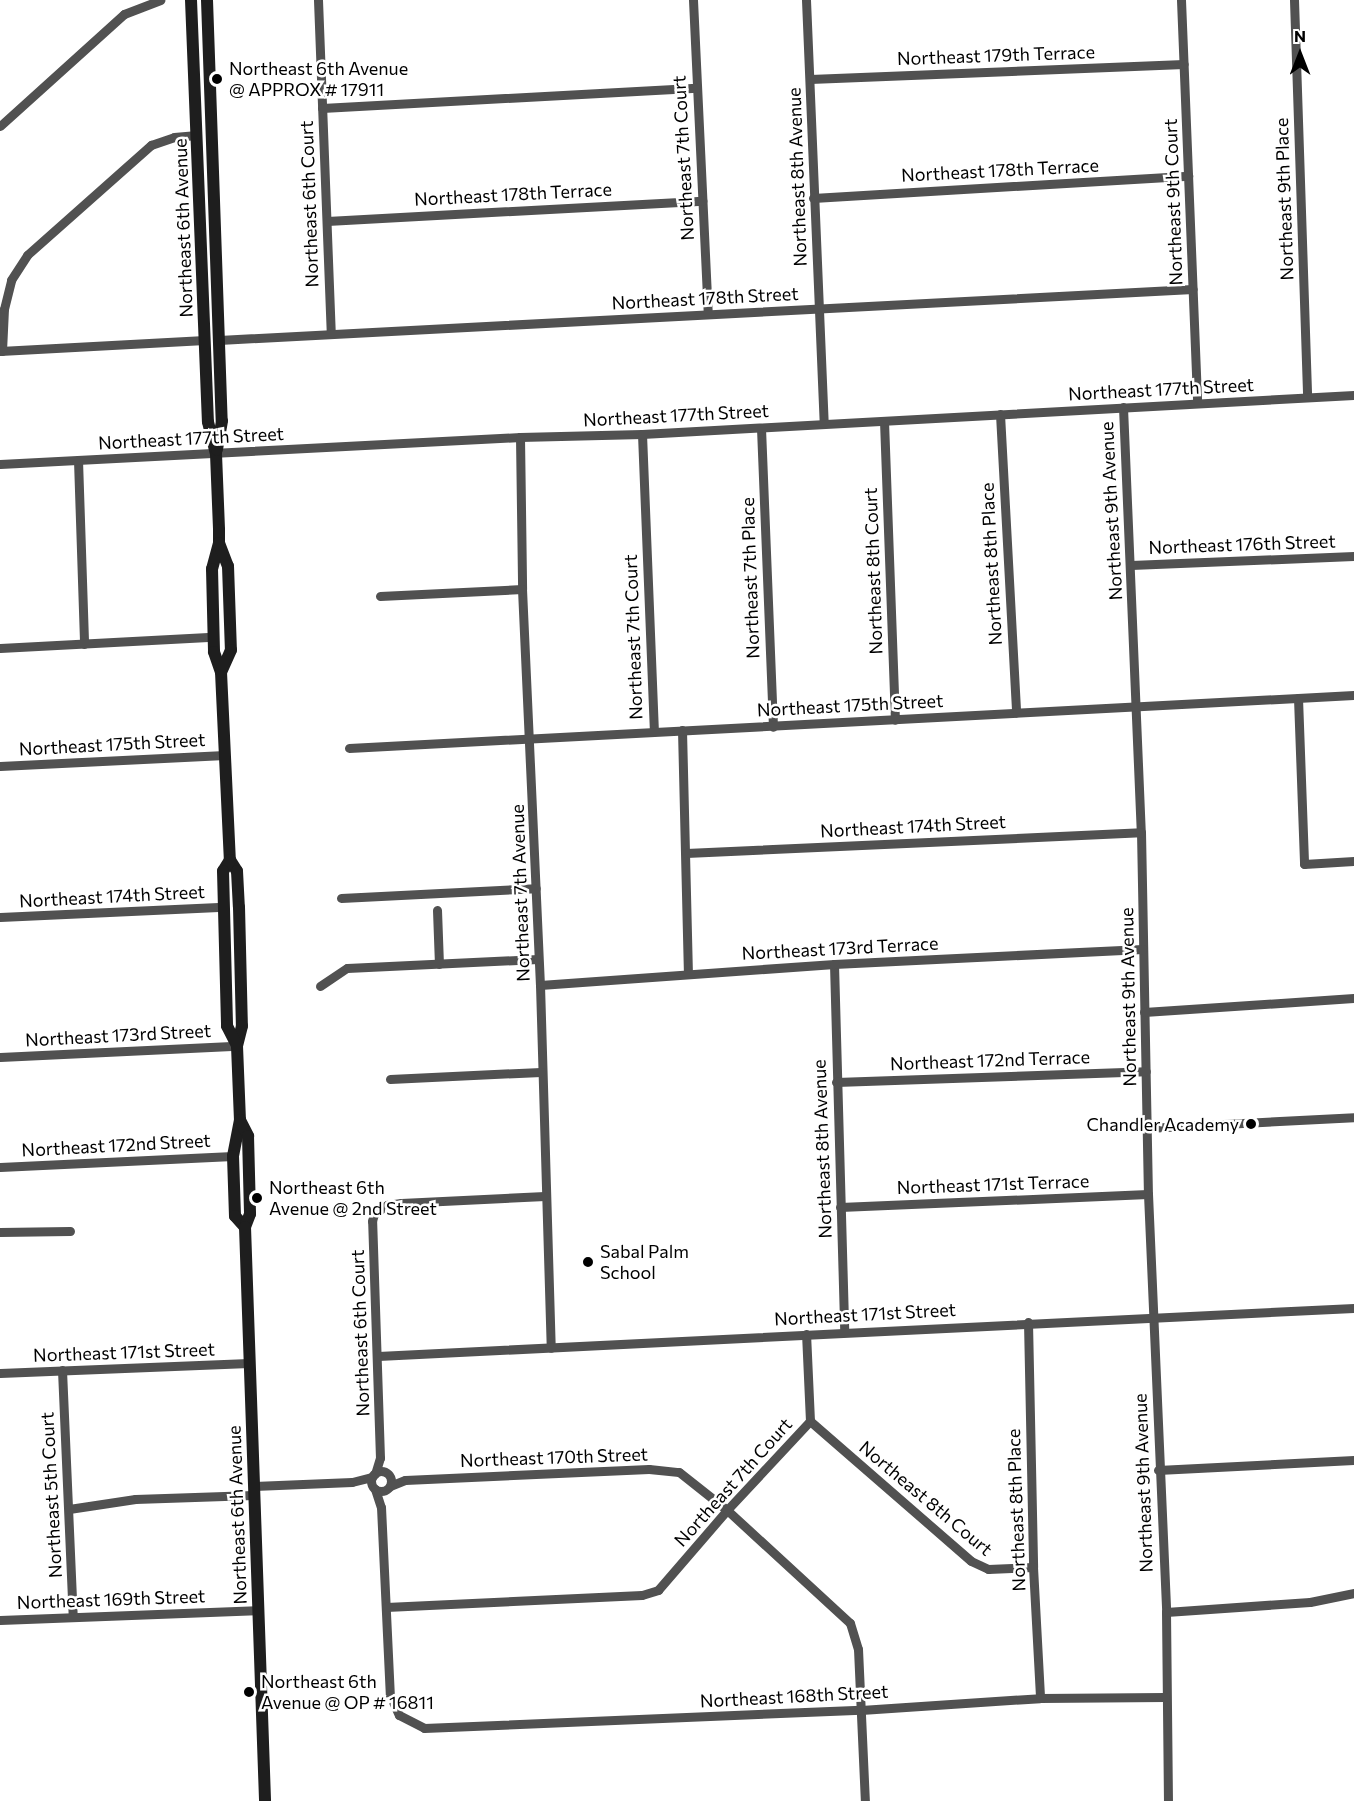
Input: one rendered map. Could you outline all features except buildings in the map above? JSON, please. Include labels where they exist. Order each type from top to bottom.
[{"type":"main road","name":"Northeast 6th Avenue","points":[[191,0],[208,422],[216,454],[219,543],[212,569],[213,637],[214,652],[221,672],[230,860],[237,871],[239,907],[242,1026],[237,1046],[240,1120],[233,1156],[235,1216],[245,1227]]},
{"type":"main road","name":"Northeast 6th Avenue","points":[[207,0],[222,422],[216,454]]},
{"type":"main road","name":"Northeast 6th Avenue","points":[[219,543],[228,566],[231,651],[221,672]]},
{"type":"main road","name":"Northeast 6th Avenue","points":[[230,860],[223,871],[227,1026],[237,1046]]},
{"type":"main road","name":"Northeast 6th Avenue","points":[[240,1120],[248,1136],[250,1214],[245,1227],[265,1801]]},
{"type":"street","points":[[0,126],[124,14],[160,0]]},
{"type":"street","name":"Northeast 6th Court","points":[[318,0],[331,334]]},
{"type":"street","name":"Northeast 7th Court","points":[[693,0],[708,313]]},
{"type":"street","name":"Northeast 8th Avenue","points":[[806,0],[813,198],[821,310],[824,424]]},
{"type":"street","name":"Northeast 9th Court","points":[[1181,0],[1197,403]]},
{"type":"street","name":"Northeast 9th Place","points":[[1293,0],[1307,397]]},
{"type":"street","name":"Northeast 179th Terrace","points":[[810,79],[1184,64]]},
{"type":"street","points":[[322,108],[696,88]]},
{"type":"street","points":[[197,135],[174,137],[151,145],[27,255],[11,280],[4,309],[1,351],[205,340]]},
{"type":"street","name":"Northeast 178th Terrace","points":[[813,198],[1188,176]]},
{"type":"street","name":"Northeast 178th Terrace","points":[[327,221],[702,201]]},
{"type":"street","name":"Northeast 178th Street","points":[[219,340],[1193,289]]},
{"type":"street","name":"Northeast 177th Street","points":[[0,465],[520,437],[761,428],[1354,394]]},
{"type":"street","name":"Northeast 9th Avenue","points":[[1123,407],[1141,832],[1148,1194],[1158,1470],[1166,1612],[1165,1697],[1168,1801]]},
{"type":"street","name":"Northeast 8th Place","points":[[1000,414],[1016,712]]},
{"type":"street","name":"Northeast 8th Court","points":[[884,421],[895,720]]},
{"type":"street","name":"Northeast 7th Place","points":[[761,428],[773,727]]},
{"type":"street","name":"Northeast 7th Court","points":[[642,434],[654,731]]},
{"type":"street","name":"Northeast 7th Avenue","points":[[520,437],[522,589],[540,985],[551,1348]]},
{"type":"street","points":[[78,460],[84,644]]},
{"type":"street","name":"Northeast 176th Street","points":[[1131,565],[1354,556]]},
{"type":"street","points":[[380,596],[522,589]]},
{"type":"street","points":[[0,648],[213,637]]},
{"type":"street","name":"Northeast 175th Street","points":[[348,748],[1354,695]]},
{"type":"street","points":[[1298,698],[1305,864],[1354,861]]},
{"type":"street","points":[[682,730],[688,974]]},
{"type":"street","name":"Northeast 175th Street","points":[[0,766],[225,755]]},
{"type":"street","name":"Northeast 174th Street","points":[[686,853],[1141,832]]},
{"type":"street","points":[[342,898],[536,888]]},
{"type":"street","name":"Northeast 174th Street","points":[[0,917],[224,907]]},
{"type":"street","points":[[437,909],[439,964]]},
{"type":"street","name":"Northeast 173rd Terrace","points":[[540,985],[834,964],[1143,950]]},
{"type":"street","points":[[320,986],[347,968],[538,959]]},
{"type":"street","name":"Northeast 8th Avenue","points":[[834,964],[844,1332]]},
{"type":"street","points":[[1144,1012],[1354,998]]},
{"type":"street","name":"Northeast 173rd Street","points":[[0,1057],[237,1046]]},
{"type":"street","name":"Northeast 172nd Terrace","points":[[836,1082],[1146,1071]]},
{"type":"street","points":[[390,1079],[541,1072]]},
{"type":"street","points":[[1147,1128],[1354,1118]]},
{"type":"street","name":"Northeast 172nd Street","points":[[0,1167],[233,1156]]},
{"type":"street","name":"Northeast 171st Terrace","points":[[840,1207],[1148,1194]]},
{"type":"street","name":"Northeast 6th Court","points":[[374,1481],[380,1458],[372,1221],[378,1210],[401,1203],[545,1196]]},
{"type":"street","points":[[0,1232],[69,1231]]},
{"type":"street","name":"Northeast 171st Street","points":[[378,1356],[1028,1322],[1354,1308]]},
{"type":"street","name":"Northeast 8th Place","points":[[1028,1322],[1033,1567],[1040,1698]]},
{"type":"street","name":"Northeast 7th Court","points":[[386,1607],[642,1594],[658,1590],[727,1510],[810,1422],[806,1334]]},
{"type":"street","name":"Northeast 171st Street","points":[[0,1373],[249,1363]]},
{"type":"street","name":"Northeast 5th Court","points":[[62,1370],[73,1617]]},
{"type":"street","name":"Northeast 8th Court","points":[[810,1422],[971,1561],[988,1569],[1033,1567]]},
{"type":"street","name":"Northeast 6th Court","points":[[380,1458],[388,1481]]},
{"type":"street","points":[[1158,1470],[1354,1460]]},
{"type":"street","name":"Northeast 170th Street","points":[[388,1481],[649,1468],[679,1472],[727,1510]]},
{"type":"street","points":[[374,1481],[388,1481]]},
{"type":"street","points":[[374,1481],[381,1507],[386,1607]]},
{"type":"street","points":[[69,1509],[135,1499],[388,1481]]},
{"type":"street","points":[[381,1507],[388,1481]]},
{"type":"street","points":[[727,1510],[850,1623],[858,1649],[865,1801]]},
{"type":"street","points":[[1166,1612],[1310,1602],[1354,1593]]},
{"type":"street","name":"Northeast 168th Street","points":[[386,1607],[390,1695],[399,1715],[424,1728],[861,1710],[1040,1698],[1165,1697]]},
{"type":"street","name":"Northeast 169th Street","points":[[0,1620],[259,1610]]},
{"type":"place","name":"Northeast 6th Avenue @ APPROX # 17911","points":[[217,79]]},
{"type":"place","name":"Chandler Academy","points":[[1251,1124]]},
{"type":"place","name":"Northeast 6th Avenue @ 2nd Street","points":[[257,1198]]},
{"type":"place","name":"Sabal Palm School","points":[[588,1262]]},
{"type":"place","name":"Northeast 6th Avenue @ OP # 16811","points":[[249,1692]]}]
